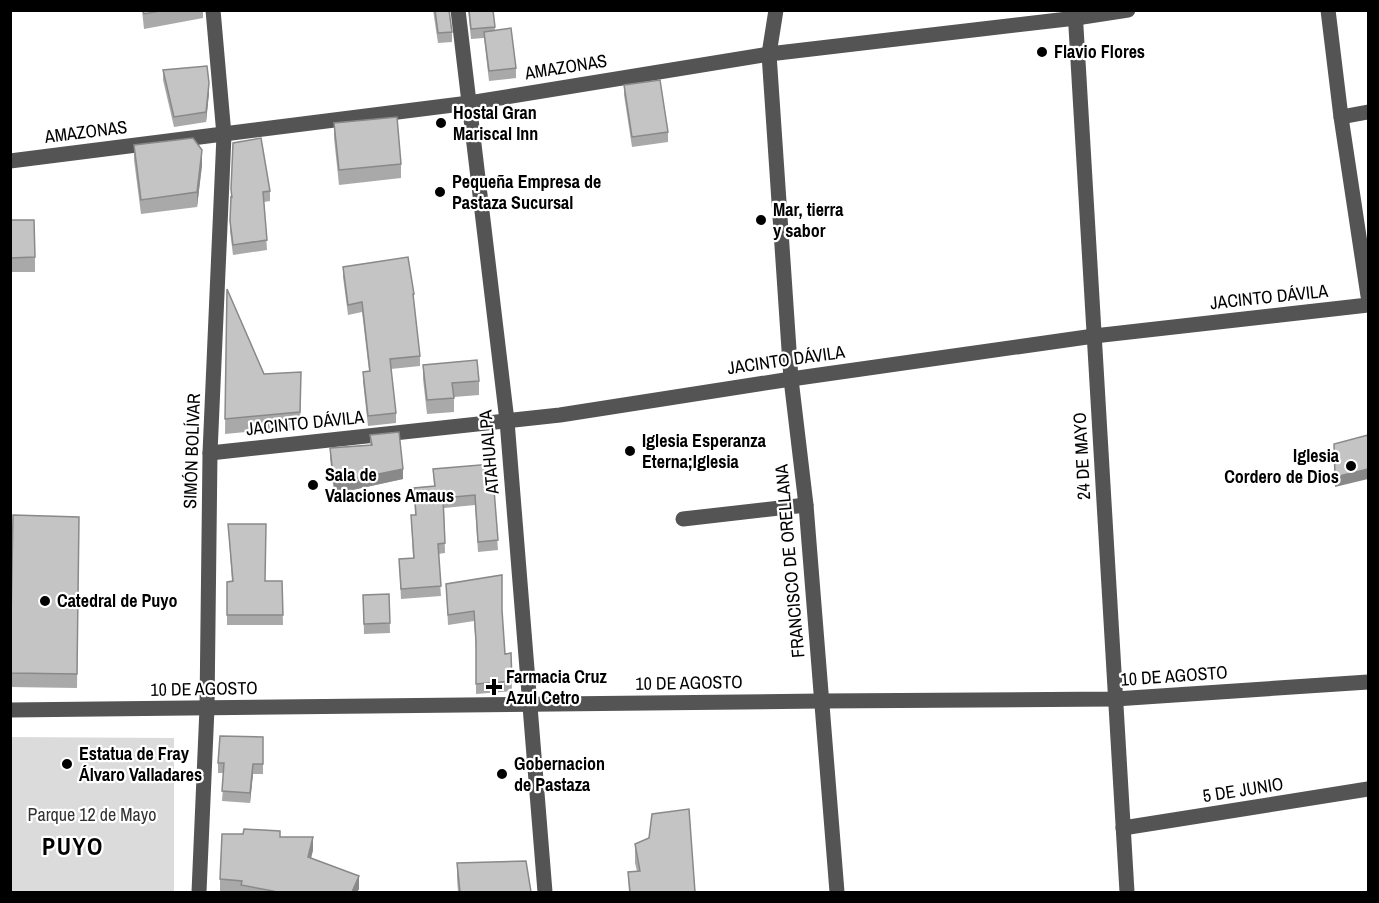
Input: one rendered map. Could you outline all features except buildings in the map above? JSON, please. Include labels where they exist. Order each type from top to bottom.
[{"type":"street","name":"SIMÓN BOLÍVAR","points":[[199,892],[207,708],[210,453],[224,135],[213,10]]},
{"type":"street","name":"ATAHUALPA","points":[[458,10],[507,421],[545,892]]},
{"type":"street","name":"FRANCISCO DE ORELLANA","points":[[776,10],[769,54],[791,379],[806,505],[837,892]]},
{"type":"street","name":"AMAZONAS","points":[[10,161],[469,103],[769,54],[1075,14],[1128,10]]},
{"type":"street","points":[[1328,10],[1341,117],[1368,296]]},
{"type":"street","name":"24 DE MAYO","points":[[1075,14],[1127,892]]},
{"type":"street","points":[[1341,117],[1368,112]]},
{"type":"street","name":"JACINTO DÁVILA","points":[[210,453],[572,413],[1094,336],[1368,305]]},
{"type":"street","points":[[683,519],[806,505]]},
{"type":"street","name":"10 DE AGOSTO","points":[[10,710],[1115,699],[1368,682]]},
{"type":"street","name":"5 DE JUNIO","points":[[1124,828],[1368,789]]},
{"type":"green space","name":"Parque 12 de Mayo","points":[[11,737],[174,738],[174,892],[11,892]]},
{"type":"place","name":"Flavio Flores","points":[[1042,52]]},
{"type":"place","name":"Hostal Gran Mariscal Inn","points":[[441,123]]},
{"type":"place","name":"Pequeña Empresa de Pastaza Sucursal","points":[[440,192]]},
{"type":"place","name":"Mar, tierra y sabor","points":[[761,220]]},
{"type":"place","name":"Iglesia Esperanza Eterna;Iglesia","points":[[630,451]]},
{"type":"place","name":"Iglesia Cordero de Dios","points":[[1351,466]]},
{"type":"place","name":"Sala de Valaciones Amaus","points":[[313,485]]},
{"type":"place","name":"Catedral de Puyo","points":[[45,601]]},
{"type":"place","name":"Farmacia Cruz Azul Cetro","points":[[494,687]]},
{"type":"place","name":"Estatua de Fray Álvaro Valladares","points":[[67,764]]},
{"type":"place","name":"Gobernacion de Pastaza","points":[[502,774]]},
{"type":"district","name":"PUYO","points":[[73,847]]}]
